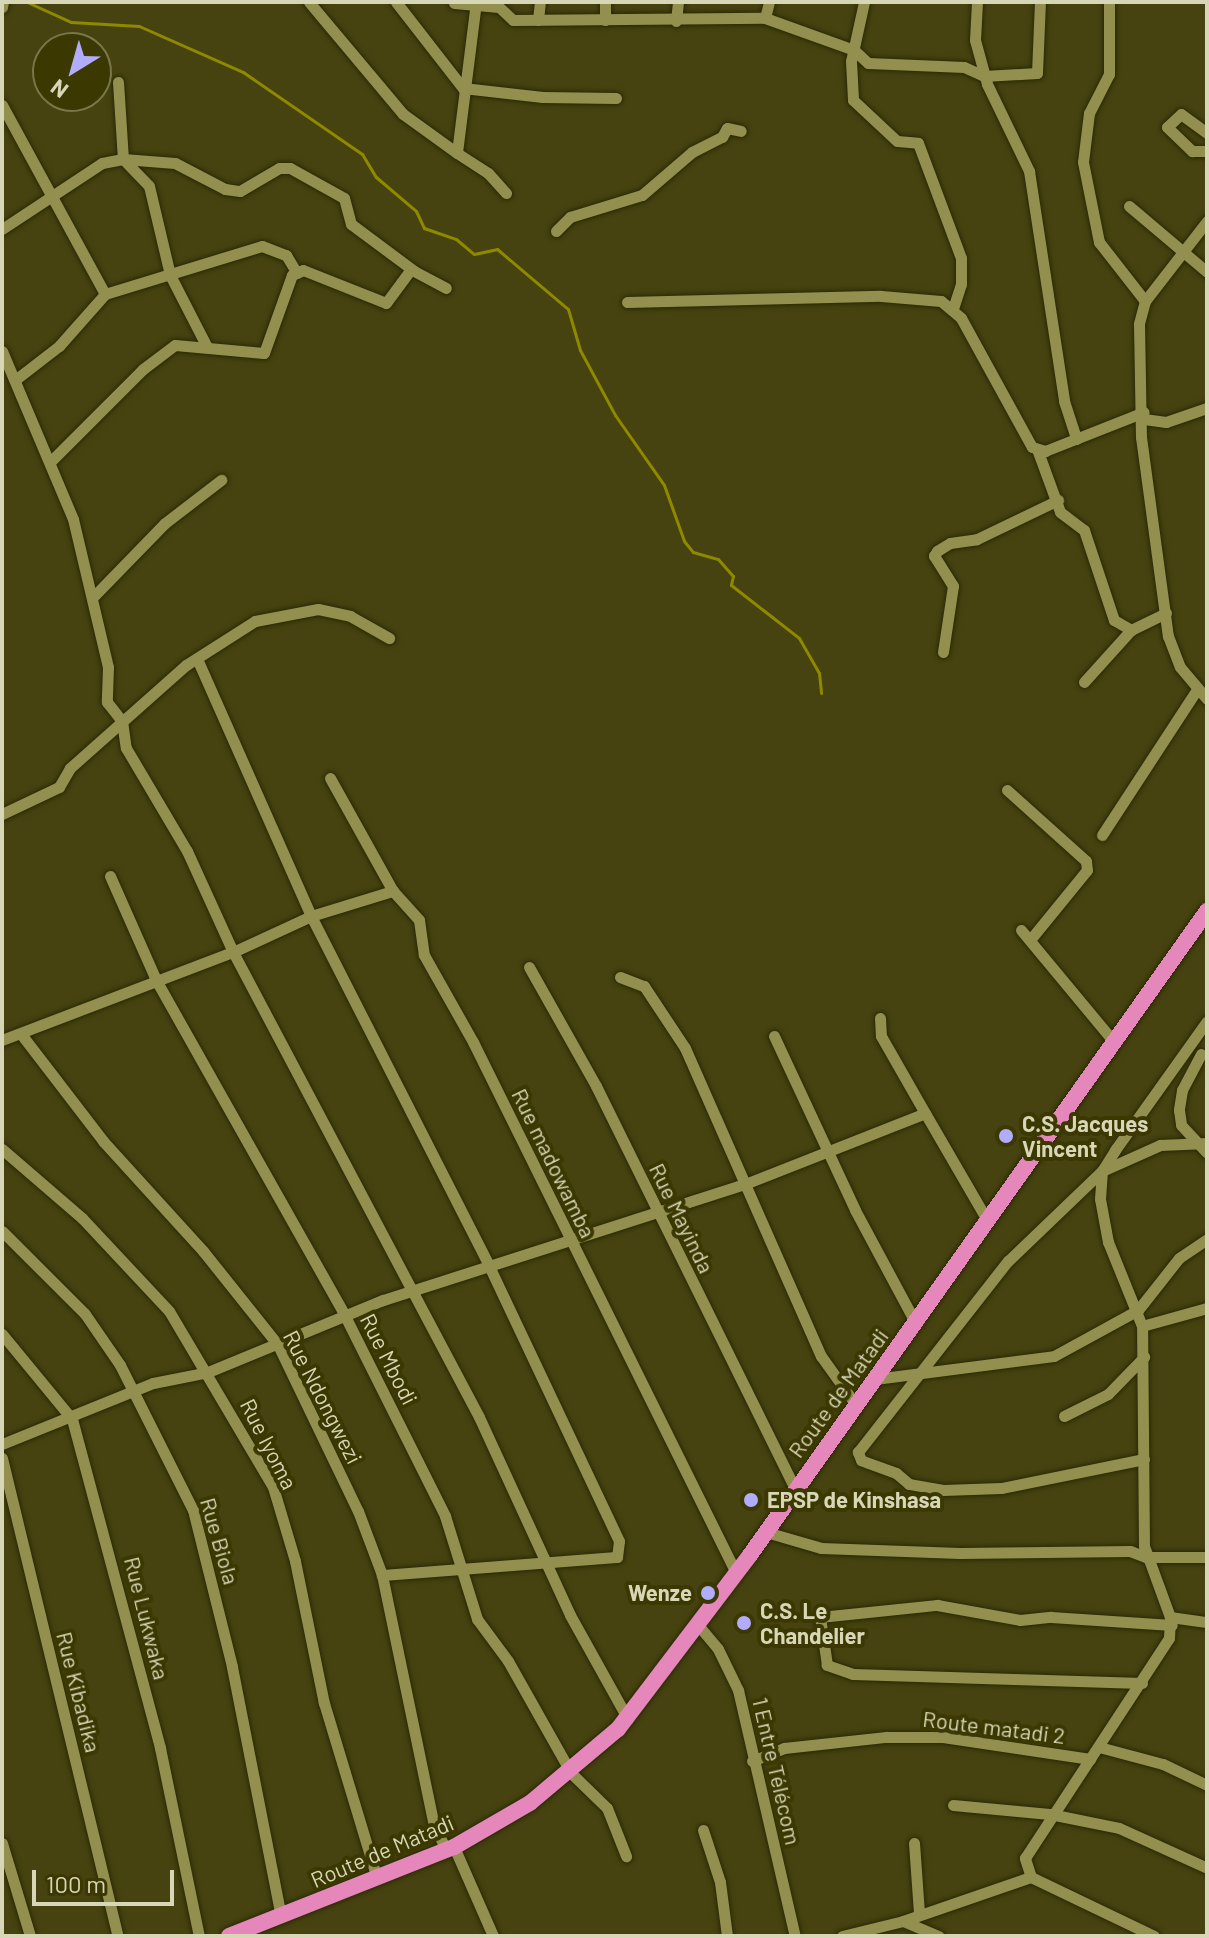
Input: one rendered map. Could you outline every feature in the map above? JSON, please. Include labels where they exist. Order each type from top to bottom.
[{"type":"highway","name":"Route de Matadi","points":[[229,1936],[450,1849],[571,1773],[628,1719],[766,1532],[1207,911]]},
{"type":"street","points":[[309,2],[403,114],[488,173],[506,193]]},
{"type":"street","points":[[396,2],[463,88],[616,98]]},
{"type":"street","points":[[538,20],[540,2]]},
{"type":"street","points":[[605,2],[605,20]]},
{"type":"street","points":[[676,21],[678,2]]},
{"type":"street","points":[[765,18],[769,2]]},
{"type":"street","points":[[864,2],[849,76],[856,108],[897,141],[918,143],[941,195],[961,258],[961,284],[953,308]]},
{"type":"street","points":[[977,2],[975,40],[984,76],[1029,171],[1064,401],[1076,439]]},
{"type":"street","points":[[454,3],[499,7],[513,20],[765,18],[854,50],[868,63],[964,67],[984,76],[1037,73],[1040,2]]},
{"type":"street","points":[[1109,2],[1109,74],[1089,113],[1083,162],[1099,242],[1145,301]]},
{"type":"street","points":[[457,153],[476,3]]},
{"type":"street","points":[[118,82],[123,159],[149,186],[170,275],[206,345]]},
{"type":"street","points":[[2,105],[53,191],[105,294]]},
{"type":"street","points":[[1207,133],[1181,114],[1167,127],[1192,151],[1207,151]]},
{"type":"street","points":[[556,231],[570,217],[642,195],[692,152],[722,137],[727,128],[741,131]]},
{"type":"street","points":[[2,229],[53,191],[102,163],[123,159],[188,166],[213,184],[240,191],[279,168],[290,168],[344,198],[351,224],[411,269],[446,288]]},
{"type":"street","points":[[1129,206],[1207,272]]},
{"type":"street","points":[[1207,221],[1189,254],[1145,301],[1139,324],[1144,415],[1141,437],[1172,651],[1207,699]]},
{"type":"street","points":[[15,380],[59,346],[105,294],[262,246],[286,255],[297,273]]},
{"type":"street","points":[[1189,254],[1207,262]]},
{"type":"street","points":[[51,461],[161,353],[175,345],[206,345],[264,353],[285,287],[297,273],[303,270],[343,284],[380,304],[391,298],[411,269]]},
{"type":"street","points":[[627,302],[881,296],[941,301],[953,308],[1025,441],[1037,449],[1060,512],[1084,530],[1114,620],[1131,630]]},
{"type":"street","points":[[2,351],[73,519],[108,667],[107,702],[122,721],[126,748],[187,851],[233,952],[516,1489],[543,1559],[628,1719]]},
{"type":"street","points":[[1037,449],[1144,415],[1166,422],[1207,408]]},
{"type":"street","points":[[93,597],[165,523],[221,480]]},
{"type":"street","points":[[943,652],[953,586],[934,556],[937,551],[950,543],[977,539],[1058,500]]},
{"type":"street","points":[[2,814],[59,787],[70,768],[122,721],[186,665],[198,661],[233,632],[294,610],[350,616],[389,638]]},
{"type":"street","points":[[1084,682],[1131,630],[1166,613]]},
{"type":"street","points":[[198,661],[311,916],[490,1268],[619,1541],[617,1557],[543,1559],[382,1575]]},
{"type":"street","points":[[1102,835],[1197,689]]},
{"type":"street","name":"Rue madowamba","points":[[330,778],[393,891],[422,926],[424,955],[473,1042],[736,1573]]},
{"type":"street","points":[[1007,790],[1086,861],[1087,870],[1030,940]]},
{"type":"street","name":"Rue Mbodi","points":[[110,876],[156,980],[345,1316],[445,1516],[477,1619],[508,1661],[571,1773],[607,1808],[626,1856]]},
{"type":"street","points":[[2,1040],[233,952],[311,916],[393,891]]},
{"type":"street","points":[[1021,930],[1114,1042]]},
{"type":"street","name":"Rue Mayinda","points":[[529,967],[596,1086],[795,1489]]},
{"type":"street","points":[[620,977],[644,986],[685,1048],[821,1356],[856,1405]]},
{"type":"street","points":[[880,1018],[881,1036],[987,1220]]},
{"type":"street","points":[[1144,1459],[1001,1488],[915,1486],[861,1460],[858,1452],[1008,1261],[1102,1171],[1207,1021]]},
{"type":"street","name":"Rue Ndongwezi","points":[[21,1034],[103,1141],[203,1251],[278,1345],[358,1511],[382,1575],[434,1825],[450,1849],[493,1936]]},
{"type":"street","points":[[774,1036],[915,1322]]},
{"type":"street","points":[[1188,1046],[1204,1054],[1182,1090],[1179,1110],[1181,1125],[1204,1147]]},
{"type":"street","points":[[2,1444],[72,1419],[153,1383],[208,1372],[414,1291],[745,1184],[925,1113]]},
{"type":"street","points":[[1102,1171],[1160,1145],[1204,1147]]},
{"type":"street","name":"Rue Iyoma","points":[[2,1149],[82,1218],[144,1282],[208,1372],[273,1487],[295,1561],[324,1703],[377,1878]]},
{"type":"street","points":[[1031,1877],[1026,1852],[1163,1654],[1171,1621],[1146,1557],[1142,1326],[1102,1221],[1102,1171]]},
{"type":"street","name":"Rue Biola","points":[[2,1231],[85,1314],[133,1393],[193,1510],[232,1667],[281,1916]]},
{"type":"street","points":[[875,1379],[920,1371],[1037,1362],[1138,1310],[1179,1258],[1207,1239]]},
{"type":"street","points":[[1142,1326],[1207,1308]]},
{"type":"street","name":"Rue Lukwaka","points":[[2,1334],[72,1419],[160,1748],[199,1936]]},
{"type":"street","points":[[1064,1416],[1108,1394],[1144,1357]]},
{"type":"street","name":"Rue Kibadika","points":[[2,1458],[118,1936]]},
{"type":"street","points":[[766,1532],[821,1548],[960,1553],[1130,1551],[1146,1557],[1207,1557]]},
{"type":"street","points":[[1142,1683],[853,1674],[827,1665],[820,1617],[937,1605],[1020,1620],[1051,1617],[1207,1622]]},
{"type":"street","name":"1 Entre Télécom","points":[[698,1625],[734,1680],[795,1936]]},
{"type":"street","name":"Route matadi 2","points":[[752,1761],[784,1748],[836,1740],[900,1737],[943,1737],[1090,1759]]},
{"type":"street","points":[[1099,1747],[1163,1764],[1207,1785]]},
{"type":"street","points":[[953,1805],[1050,1814],[1141,1835],[1207,1868]]},
{"type":"street","points":[[703,1830],[720,1882],[727,1936]]},
{"type":"street","points":[[2,1843],[30,1936]]},
{"type":"street","points":[[914,1843],[917,1924]]},
{"type":"street","points":[[917,1924],[1031,1877],[1154,1936]]},
{"type":"street","points":[[842,1936],[903,1921],[917,1924],[939,1936]]},
{"type":"waterway","points":[[27,2],[71,22],[139,26],[243,72],[362,154],[376,177],[416,211],[424,228],[456,239],[474,254],[497,249],[568,309],[580,350],[615,415],[664,485],[684,541],[693,552],[718,559],[733,576],[731,585],[799,638],[819,673],[821,693]]},
{"type":"place","name":"C.S. Jacques Vincent","points":[[1006,1136]]},
{"type":"place","name":"EPSP de Kinshasa","points":[[751,1500]]},
{"type":"place","name":"Wenze","points":[[708,1593]]},
{"type":"place","name":"C.S. Le Chandelier","points":[[744,1623]]}]
